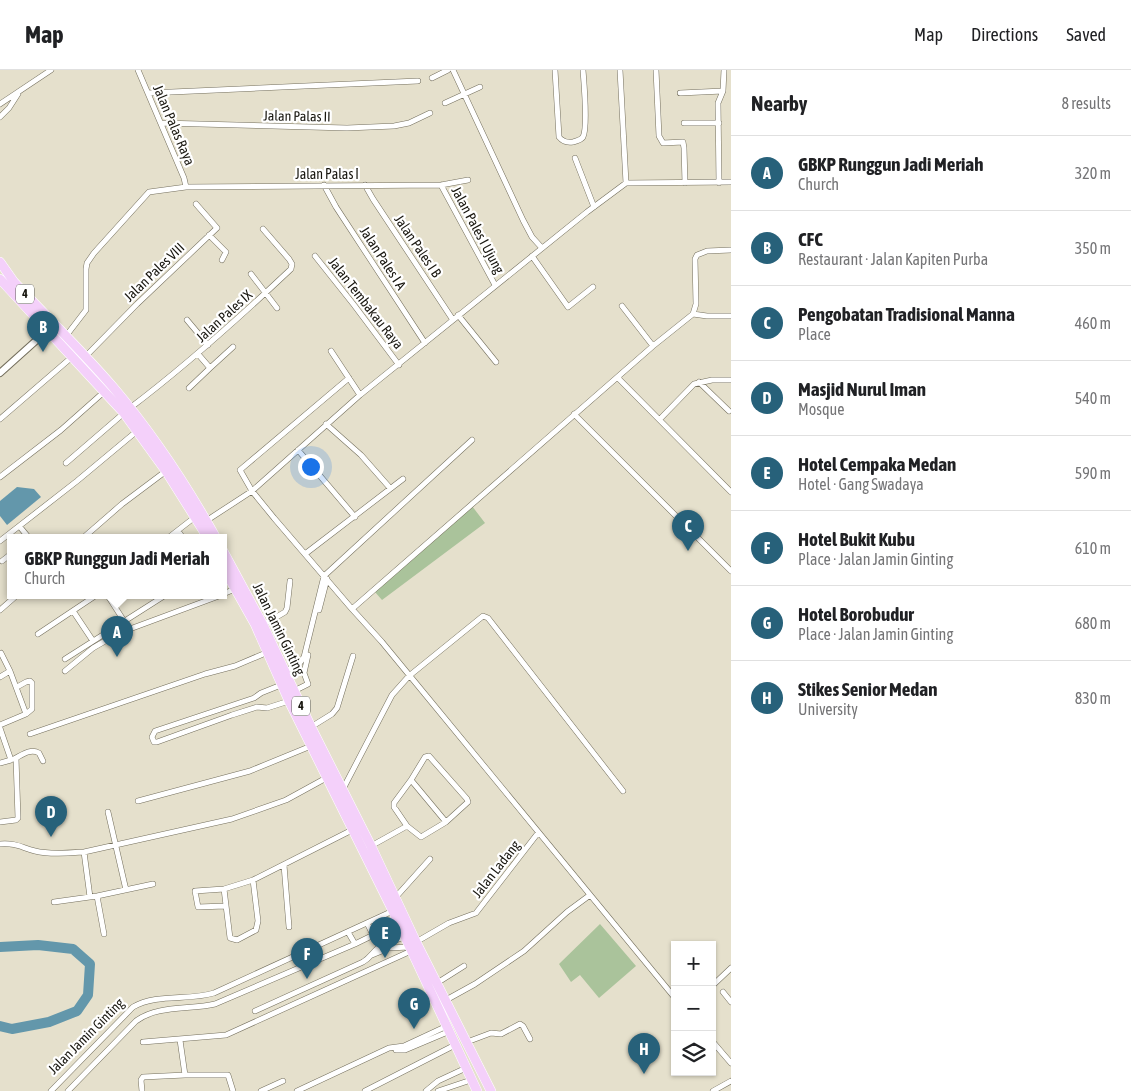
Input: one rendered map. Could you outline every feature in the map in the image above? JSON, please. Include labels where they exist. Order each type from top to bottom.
[{"type":"highway","name":"4","points":[[0,262],[72,356],[127,411],[137,431],[166,471],[195,518],[205,524],[207,534]]},
{"type":"highway","name":"4","points":[[2,285],[50,327],[65,336],[85,357],[161,451],[213,534]]},
{"type":"highway","name":"Jalan Jamin Ginting","points":[[227,558],[264,625],[310,727],[352,830],[397,909],[448,1029],[477,1091]]},
{"type":"highway","name":"Jalan Jamin Ginting","points":[[227,574],[268,652],[311,746],[330,776],[342,789],[371,846],[395,898],[397,909]]},
{"type":"highway","name":"Jalan Jamin Ginting","points":[[402,921],[405,937],[437,982],[491,1091]]},
{"type":"street","points":[[0,104],[51,70]]},
{"type":"street","name":"Jalan Palas Raya","points":[[65,336],[86,310],[86,269],[87,263],[94,253],[149,192],[186,187],[162,124],[138,70]]},
{"type":"street","points":[[432,78],[448,70]]},
{"type":"street","points":[[452,70],[523,220],[532,237],[542,248]]},
{"type":"street","points":[[554,70],[559,137],[565,142],[572,142],[581,140],[584,136],[584,70]]},
{"type":"street","points":[[620,70],[626,183]]},
{"type":"street","points":[[656,70],[659,136],[663,142],[683,142],[685,183]]},
{"type":"street","points":[[719,182],[719,99],[723,91],[724,70]]},
{"type":"street","points":[[149,93],[418,81]]},
{"type":"street","points":[[446,104],[480,87]]},
{"type":"street","points":[[680,93],[723,91]]},
{"type":"street","points":[[0,117],[9,108],[18,93]]},
{"type":"street","name":"Jalan Palas II","points":[[162,124],[347,128],[394,126],[409,123],[430,113]]},
{"type":"street","points":[[684,123],[719,123]]},
{"type":"street","points":[[575,158],[594,207]]},
{"type":"street","name":"Jalan Palas I","points":[[186,187],[441,184],[468,180]]},
{"type":"street","points":[[205,524],[252,491],[360,395],[542,248],[626,183],[731,182]]},
{"type":"street","name":"Jalan Pales I Ujung","points":[[441,184],[495,286]]},
{"type":"street","name":"Jalan Pales I A","points":[[324,185],[336,208],[425,343]]},
{"type":"street","name":"Jalan Pales I B","points":[[365,185],[453,320]]},
{"type":"street","points":[[196,204],[217,225],[217,228],[209,235],[226,252],[222,260]]},
{"type":"street","name":"Jalan Pales IX","points":[[66,464],[127,411],[198,354],[291,269],[292,264],[284,252],[264,229]]},
{"type":"street","name":"Jalan Pales VIII","points":[[85,357],[209,235]]},
{"type":"street","points":[[352,609],[574,414],[693,314],[696,304],[695,259],[697,255],[707,251],[731,250]]},
{"type":"street","name":"Jalan Tembakau Raya","points":[[315,256],[354,304],[399,365]]},
{"type":"street","points":[[532,256],[568,307],[593,286]]},
{"type":"street","points":[[251,274],[277,308]]},
{"type":"street","points":[[622,306],[653,346]]},
{"type":"street","points":[[693,314],[731,316]]},
{"type":"street","points":[[458,315],[496,362]]},
{"type":"street","points":[[187,320],[208,344]]},
{"type":"street","points":[[0,373],[50,327]]},
{"type":"street","points":[[189,388],[233,347]]},
{"type":"street","points":[[331,351],[360,395]]},
{"type":"street","points":[[198,354],[210,368]]},
{"type":"street","points":[[0,419],[72,356]]},
{"type":"street","points":[[348,378],[291,428],[241,468],[240,472],[252,491],[409,676],[671,993]]},
{"type":"street","points":[[618,378],[731,492]]},
{"type":"street","points":[[660,419],[694,384],[731,380]]},
{"type":"street","points":[[699,382],[729,411]]},
{"type":"street","points":[[0,477],[61,430],[105,390]]},
{"type":"street","points":[[574,414],[731,571]]},
{"type":"street","points":[[326,424],[361,455],[390,488]]},
{"type":"street","points":[[9,534],[137,431]]},
{"type":"street","points":[[285,671],[299,664],[304,657],[325,577],[472,440]]},
{"type":"street","points":[[298,450],[355,516]]},
{"type":"street","points":[[88,534],[122,504],[166,471]]},
{"type":"street","points":[[305,554],[403,479]]},
{"type":"street","points":[[173,534],[195,518]]},
{"type":"street","points":[[20,527],[26,534]]},
{"type":"street","points":[[178,530],[180,534]]},
{"type":"street","points":[[2,561],[7,557]]},
{"type":"street","points":[[294,691],[308,684],[304,672],[325,577]]},
{"type":"street","points":[[264,625],[285,612],[290,581]]},
{"type":"street","points":[[227,592],[235,588]]},
{"type":"street","points":[[0,610],[13,599]]},
{"type":"street","points":[[38,634],[91,599]]},
{"type":"street","points":[[110,599],[124,621]]},
{"type":"street","points":[[66,659],[156,599]]},
{"type":"street","points":[[65,670],[93,648],[119,633],[211,599]]},
{"type":"street","points":[[73,611],[93,641]]},
{"type":"street","points":[[342,789],[392,694],[409,676],[481,616],[486,617],[623,791]]},
{"type":"street","points":[[1,652],[17,687],[26,714]]},
{"type":"street","points":[[30,734],[204,674],[235,666],[268,652]]},
{"type":"street","points":[[310,727],[332,714],[337,708],[353,656]]},
{"type":"street","points":[[0,677],[10,671]]},
{"type":"street","points":[[0,822],[17,819],[14,759],[0,726],[26,714],[33,707],[32,683],[30,681],[26,682],[17,687]]},
{"type":"street","points":[[281,684],[254,698],[155,731],[152,737],[155,742],[177,736],[232,715],[257,708],[267,708],[289,701]]},
{"type":"street","points":[[254,698],[257,708]]},
{"type":"street","points":[[229,707],[232,715]]},
{"type":"street","points":[[211,713],[214,721]]},
{"type":"street","points":[[192,719],[195,729]]},
{"type":"street","points":[[174,725],[177,736]]},
{"type":"street","points":[[138,801],[250,771],[311,746]]},
{"type":"street","points":[[0,764],[29,751],[39,753],[43,761]]},
{"type":"street","points":[[430,756],[467,799],[466,804],[446,822],[420,837],[407,826],[393,804],[411,780],[425,757],[430,756]]},
{"type":"street","points":[[0,844],[17,844],[36,852],[66,853],[84,852],[115,846],[232,819],[286,800],[330,776]]},
{"type":"street","points":[[411,780],[446,822]]},
{"type":"street","points":[[108,812],[126,890]]},
{"type":"street","points":[[371,846],[407,826]]},
{"type":"street","points":[[188,890],[224,889],[253,880],[352,830]]},
{"type":"street","name":"Jalan Ladang","points":[[142,1042],[226,1036],[412,947],[449,923],[476,913],[538,833]]},
{"type":"street","points":[[84,852],[90,896]]},
{"type":"street","points":[[395,898],[430,859]]},
{"type":"street","points":[[284,865],[289,927]]},
{"type":"street","points":[[224,889],[229,936],[232,940],[237,940],[256,930],[258,921],[253,880]]},
{"type":"street","points":[[54,902],[97,896],[153,884]]},
{"type":"street","points":[[195,891],[199,907],[225,906]]},
{"type":"street","points":[[446,1000],[475,984],[524,951],[574,906],[590,895]]},
{"type":"street","points":[[97,896],[104,934]]},
{"type":"street","name":"Jalan Jamin Ginting","points":[[51,1091],[133,1007],[140,1003],[151,1000],[209,994],[397,909]]},
{"type":"street","name":"Jalan Jamin Ginting","points":[[68,1091],[143,1016],[156,1011],[200,1008],[215,1004],[355,944],[402,921]]},
{"type":"street","points":[[367,923],[373,935]]},
{"type":"street","points":[[348,932],[355,944]]},
{"type":"street","points":[[372,955],[376,949],[384,944],[405,937]]},
{"type":"street","points":[[255,1011],[363,962],[372,955],[389,948],[412,947]]},
{"type":"street","points":[[437,982],[464,966]]},
{"type":"street","points":[[716,982],[731,968]]},
{"type":"street","points":[[723,992],[731,1002]]},
{"type":"street","points":[[467,1042],[492,1033],[501,1034],[520,1024],[530,1039]]},
{"type":"street","points":[[297,1091],[389,1048],[405,1050],[448,1029]]},
{"type":"street","points":[[180,1040],[185,1075]]},
{"type":"street","points":[[365,1091],[456,1045]]},
{"type":"street","points":[[716,1046],[731,1063]]},
{"type":"street","points":[[428,1091],[438,1080],[466,1068]]},
{"type":"street","points":[[142,1091],[140,1080],[143,1077],[185,1075],[228,1075],[233,1091]]},
{"type":"street","points":[[438,1080],[440,1091],[471,1080]]},
{"type":"street","points":[[714,1091],[731,1080]]},
{"type":"street","points":[[261,1091],[284,1081]]},
{"type":"green space","points":[[472,506],[485,523],[382,600],[375,592]]},
{"type":"green space","points":[[600,924],[636,966],[599,998],[580,975],[571,982],[559,964]]},
{"type":"water","points":[[17,487],[34,489],[41,497],[7,525],[0,516],[0,501]]},
{"type":"waterway","points":[[0,947],[38,945],[73,949],[90,964],[88,995],[77,1011],[49,1022],[12,1029],[0,1026]]},
{"type":"place","name":"CFC","points":[[43,352]]},
{"type":"place","name":"Pengobatan Tradisional Manna","points":[[688,551]]},
{"type":"place","name":"GBKP Runggun Jadi Meriah","points":[[117,657]]},
{"type":"place","name":"Masjid Nurul Iman","points":[[51,837]]},
{"type":"place","name":"Hotel Cempaka Medan","points":[[385,958]]},
{"type":"place","name":"Hotel Bukit Kubu","points":[[307,979]]},
{"type":"place","name":"Hotel Borobudur","points":[[414,1029]]},
{"type":"place","name":"Stikes Senior Medan","points":[[644,1074]]}]
